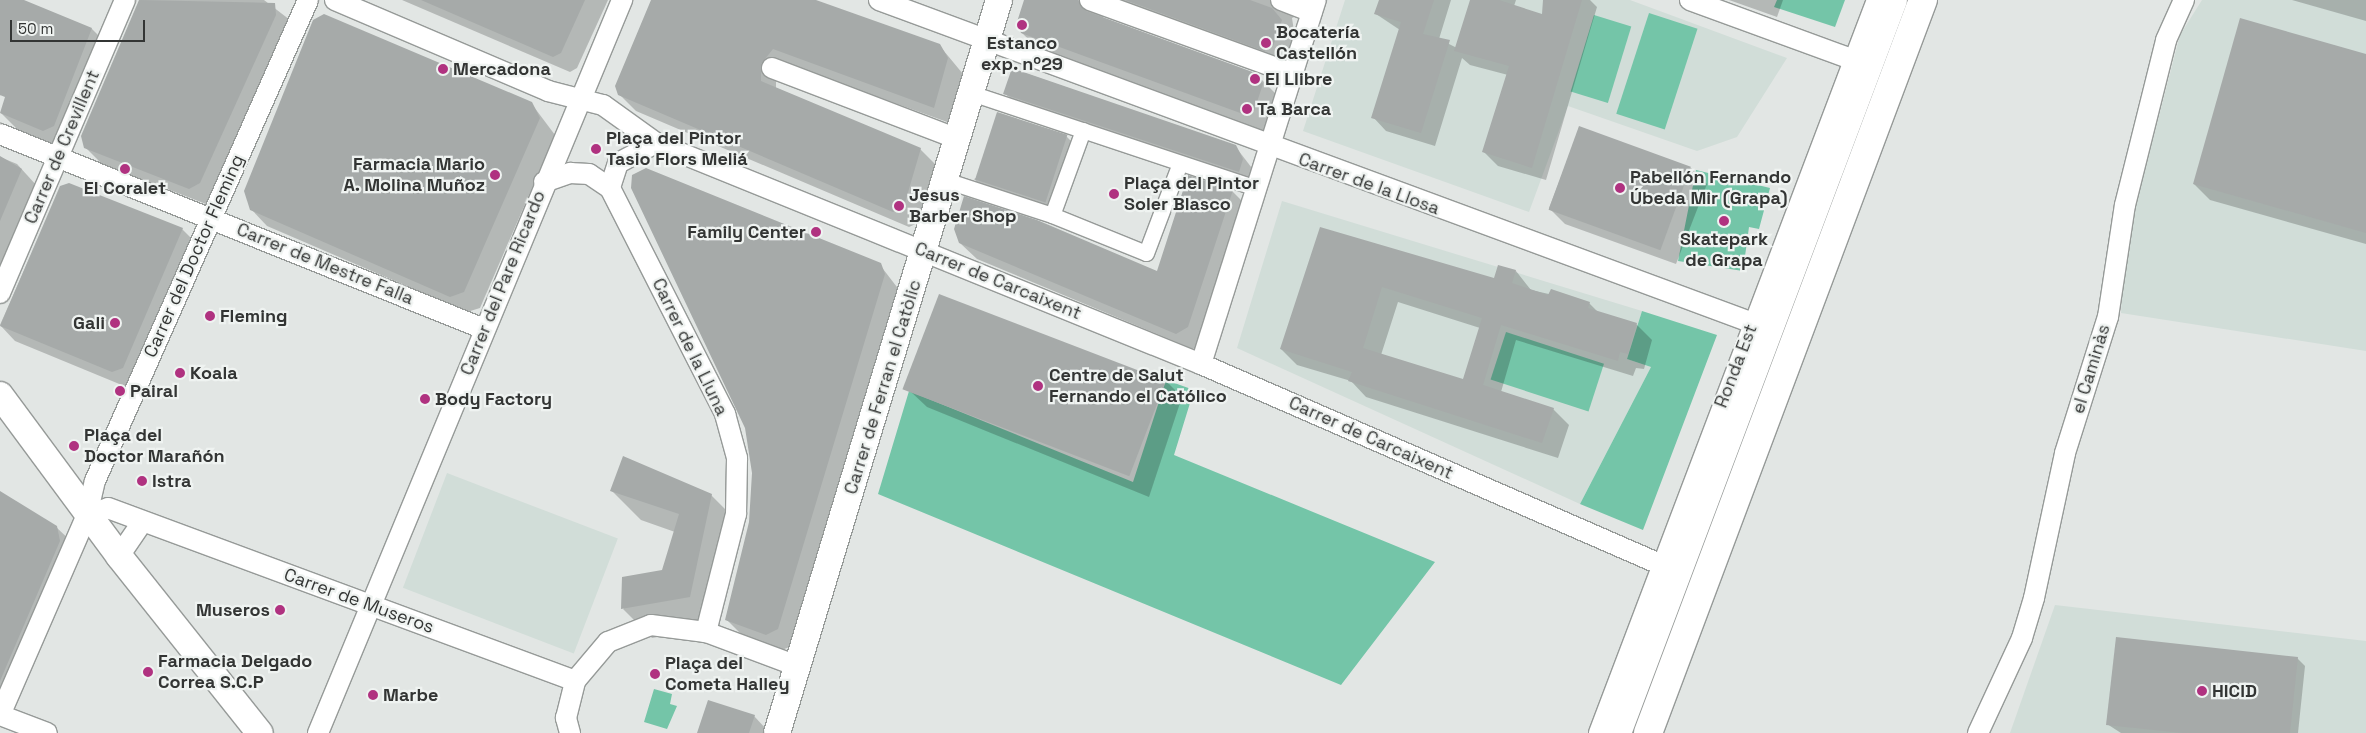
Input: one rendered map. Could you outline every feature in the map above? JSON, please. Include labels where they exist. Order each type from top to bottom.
[{"type":"main road","name":"Ronda Est","points":[[1618,733],[1892,0]]},
{"type":"main road","points":[[1648,733],[1923,0]]},
{"type":"street","name":"Carrer de Crevillent","points":[[0,294],[124,0]]},
{"type":"street","name":"Carrer del Doctor Fleming","points":[[0,715],[87,515],[95,481],[308,0]]},
{"type":"street","name":"Carrer de Carcaixent","points":[[335,0],[580,102],[603,105],[656,143],[883,238],[924,250],[1201,364],[1662,565]]},
{"type":"street","name":"Carrer del Pare Ricardo","points":[[318,733],[544,182],[580,102],[622,0]]},
{"type":"street","name":"Carrer de la Llosa","points":[[878,0],[1753,322]]},
{"type":"street","name":"Carrer de Ferran el Catòlic","points":[[777,733],[999,0]]},
{"type":"street","points":[[1090,0],[1293,74]]},
{"type":"street","points":[[1201,364],[1314,6],[1281,0]]},
{"type":"street","points":[[1690,0],[1852,59]]},
{"type":"street","name":"Ronda Est","points":[[1599,733],[1852,59],[1877,0]]},
{"type":"street","name":"el Caminàs","points":[[1978,733],[2022,638],[2034,598],[2065,454],[2108,317],[2125,205],[2166,40],[2184,0]]},
{"type":"street","points":[[772,68],[958,139]]},
{"type":"street","points":[[971,93],[1257,188]]},
{"type":"street","points":[[1052,215],[1083,130]]},
{"type":"street","name":"Carrer de Mestre Falla","points":[[0,134],[484,328]]},
{"type":"street","points":[[610,188],[618,163],[656,143]]},
{"type":"street","points":[[946,180],[1052,215],[1146,253],[1180,163]]},
{"type":"street","name":"Carrer de la Lluna","points":[[544,182],[570,172],[589,174],[610,188],[725,414],[737,458],[736,514],[706,632]]},
{"type":"street","points":[[0,395],[87,515],[260,733]]},
{"type":"street","name":"Carrer de Museros","points":[[87,515],[108,508],[575,681]]},
{"type":"street","points":[[119,556],[142,521]]},
{"type":"street","points":[[570,733],[566,718],[575,681],[608,642],[651,625],[706,632],[797,666]]},
{"type":"street","points":[[0,715],[47,733]]},
{"type":"shaded area","points":[[1345,0],[1630,0],[1787,58],[1737,137],[1697,151],[1568,106],[1529,212],[1303,131]]},
{"type":"shaded area","points":[[2202,0],[2366,0],[2366,351],[2121,313],[2124,251],[2180,35]]},
{"type":"shaded area","points":[[1282,201],[1642,311],[1627,359],[1651,367],[1580,504],[1237,348]]},
{"type":"shaded area","points":[[447,473],[618,539],[574,653],[403,588]]},
{"type":"shaded area","name":"HICID","points":[[2055,605],[2366,641],[2366,733],[2010,733]]},
{"type":"green space","points":[[1777,0],[1845,0],[1835,27],[1774,7]]},
{"type":"green space","points":[[1649,13],[1698,29],[1665,130],[1616,114]]},
{"type":"green space","points":[[1594,15],[1631,26],[1608,103],[1571,92]]},
{"type":"green space","name":"Skatepark de Grapa","points":[[1696,170],[1770,188],[1759,229],[1749,227],[1743,271],[1678,261]]},
{"type":"green space","points":[[1642,311],[1717,335],[1643,530],[1580,504],[1651,367],[1627,359]]},
{"type":"green space","points":[[1506,332],[1604,364],[1589,411],[1491,380]]},
{"type":"green space","points":[[1166,380],[1194,390],[1174,455],[1435,562],[1341,685],[878,494],[909,391],[1133,482]]},
{"type":"green space","points":[[654,689],[672,694],[670,704],[677,706],[667,729],[644,722]]},
{"type":"building","points":[[0,0],[24,0],[92,28],[54,126],[43,131],[0,113],[5,97],[0,95]]},
{"type":"building","points":[[139,0],[275,3],[276,15],[200,183],[189,189],[84,148],[81,136]]},
{"type":"building","points":[[421,0],[585,0],[561,53],[553,57]]},
{"type":"building","points":[[651,0],[816,0],[940,44],[948,58],[934,108],[773,49],[761,64],[761,81],[921,148],[904,206],[893,212],[618,95],[615,86]]},
{"type":"building","points":[[1024,0],[1078,0],[1086,11],[1258,74],[1263,84],[1254,111],[1243,114],[1021,33],[1017,22]]},
{"type":"building","points":[[1125,0],[1250,0],[1272,8],[1282,20],[1273,46],[1264,51]]},
{"type":"building","points":[[1379,0],[1434,0],[1423,34],[1450,40],[1421,133],[1371,118],[1401,22],[1374,14]]},
{"type":"building","points":[[1470,0],[1499,0],[1542,14],[1543,0],[1582,0],[1532,168],[1482,152],[1509,66],[1454,51]]},
{"type":"building","points":[[324,14],[532,102],[540,118],[464,292],[450,297],[250,210],[244,191],[313,20]]},
{"type":"building","points":[[2240,18],[2366,54],[2366,233],[2193,184]]},
{"type":"building","points":[[1012,68],[1236,145],[1243,159],[1239,172],[1003,94]]},
{"type":"building","points":[[997,112],[1067,135],[1045,202],[975,180]]},
{"type":"building","name":"Pabellón Fernando Úbeda Mir (Grapa)","points":[[1579,126],[1691,167],[1660,250],[1549,210]]},
{"type":"building","points":[[0,156],[22,169],[0,221]]},
{"type":"building","points":[[646,168],[881,263],[885,274],[778,629],[766,635],[725,620],[749,522],[752,473],[745,428],[631,188],[632,175]]},
{"type":"building","points":[[1188,175],[1233,190],[1188,327],[1176,334],[959,243],[954,229],[964,196],[1037,220],[1157,271]]},
{"type":"building","points":[[69,183],[183,228],[123,368],[112,372],[0,326],[60,186]]},
{"type":"building","points":[[1320,227],[1494,278],[1498,265],[1516,270],[1512,283],[1548,295],[1551,289],[1590,302],[1588,308],[1637,323],[1628,354],[1620,352],[1618,361],[1501,325],[1483,385],[1554,408],[1542,443],[1348,381],[1352,372],[1280,349]],"holes":[[[1382,287],[1482,318],[1463,379],[1363,348]]]},
{"type":"building","name":"Centre de Salut Fernando el Católico","points":[[939,294],[1166,381],[1129,476],[902,389]]},
{"type":"building","points":[[623,456],[712,494],[690,597],[621,609],[622,577],[662,570],[679,514],[610,491]]},
{"type":"building","points":[[0,491],[57,526],[60,541],[0,681]]},
{"type":"building","name":"HICID","points":[[2116,637],[2298,657],[2290,733],[2183,733],[2106,725]]},
{"type":"building","points":[[708,700],[755,715],[749,733],[697,733]]},
{"type":"place","name":"Estanco exp. nº29","points":[[1022,25]]},
{"type":"place","name":"Bocatería Castellón","points":[[1266,43]]},
{"type":"place","name":"Mercadona","points":[[443,69]]},
{"type":"place","name":"El Llibre","points":[[1255,79]]},
{"type":"place","name":"Ta Barca","points":[[1247,109]]},
{"type":"place","name":"Plaça del Pintor Tasio Flors Meliá","points":[[596,149]]},
{"type":"place","name":"El Coralet","points":[[125,169]]},
{"type":"place","name":"Farmacia Mario A. Molina Muñoz","points":[[495,175]]},
{"type":"place","name":"Pabellón Fernando Úbeda Mir (Grapa)","points":[[1620,188]]},
{"type":"place","name":"Plaça del Pintor Soler Blasco","points":[[1114,194]]},
{"type":"place","name":"Jesus Barber Shop","points":[[899,206]]},
{"type":"place","name":"Skatepark de Grapa","points":[[1724,221]]},
{"type":"place","name":"Family Center","points":[[816,232]]},
{"type":"place","name":"Fleming","points":[[210,316]]},
{"type":"place","name":"Gali","points":[[115,323]]},
{"type":"place","name":"Koala","points":[[180,373]]},
{"type":"place","name":"Centre de Salut Fernando el Católico","points":[[1038,386]]},
{"type":"place","name":"Pairal","points":[[120,391]]},
{"type":"place","name":"Body Factory","points":[[425,399]]},
{"type":"place","name":"Plaça del Doctor Marañón","points":[[74,446]]},
{"type":"place","name":"Istra","points":[[142,481]]},
{"type":"place","name":"Museros","points":[[280,610]]},
{"type":"place","name":"Farmacia Delgado Correa S.C.P","points":[[148,672]]},
{"type":"place","name":"Plaça del Cometa Halley","points":[[655,674]]},
{"type":"place","name":"HICID","points":[[2202,691]]},
{"type":"place","name":"Marbe","points":[[373,695]]}]
